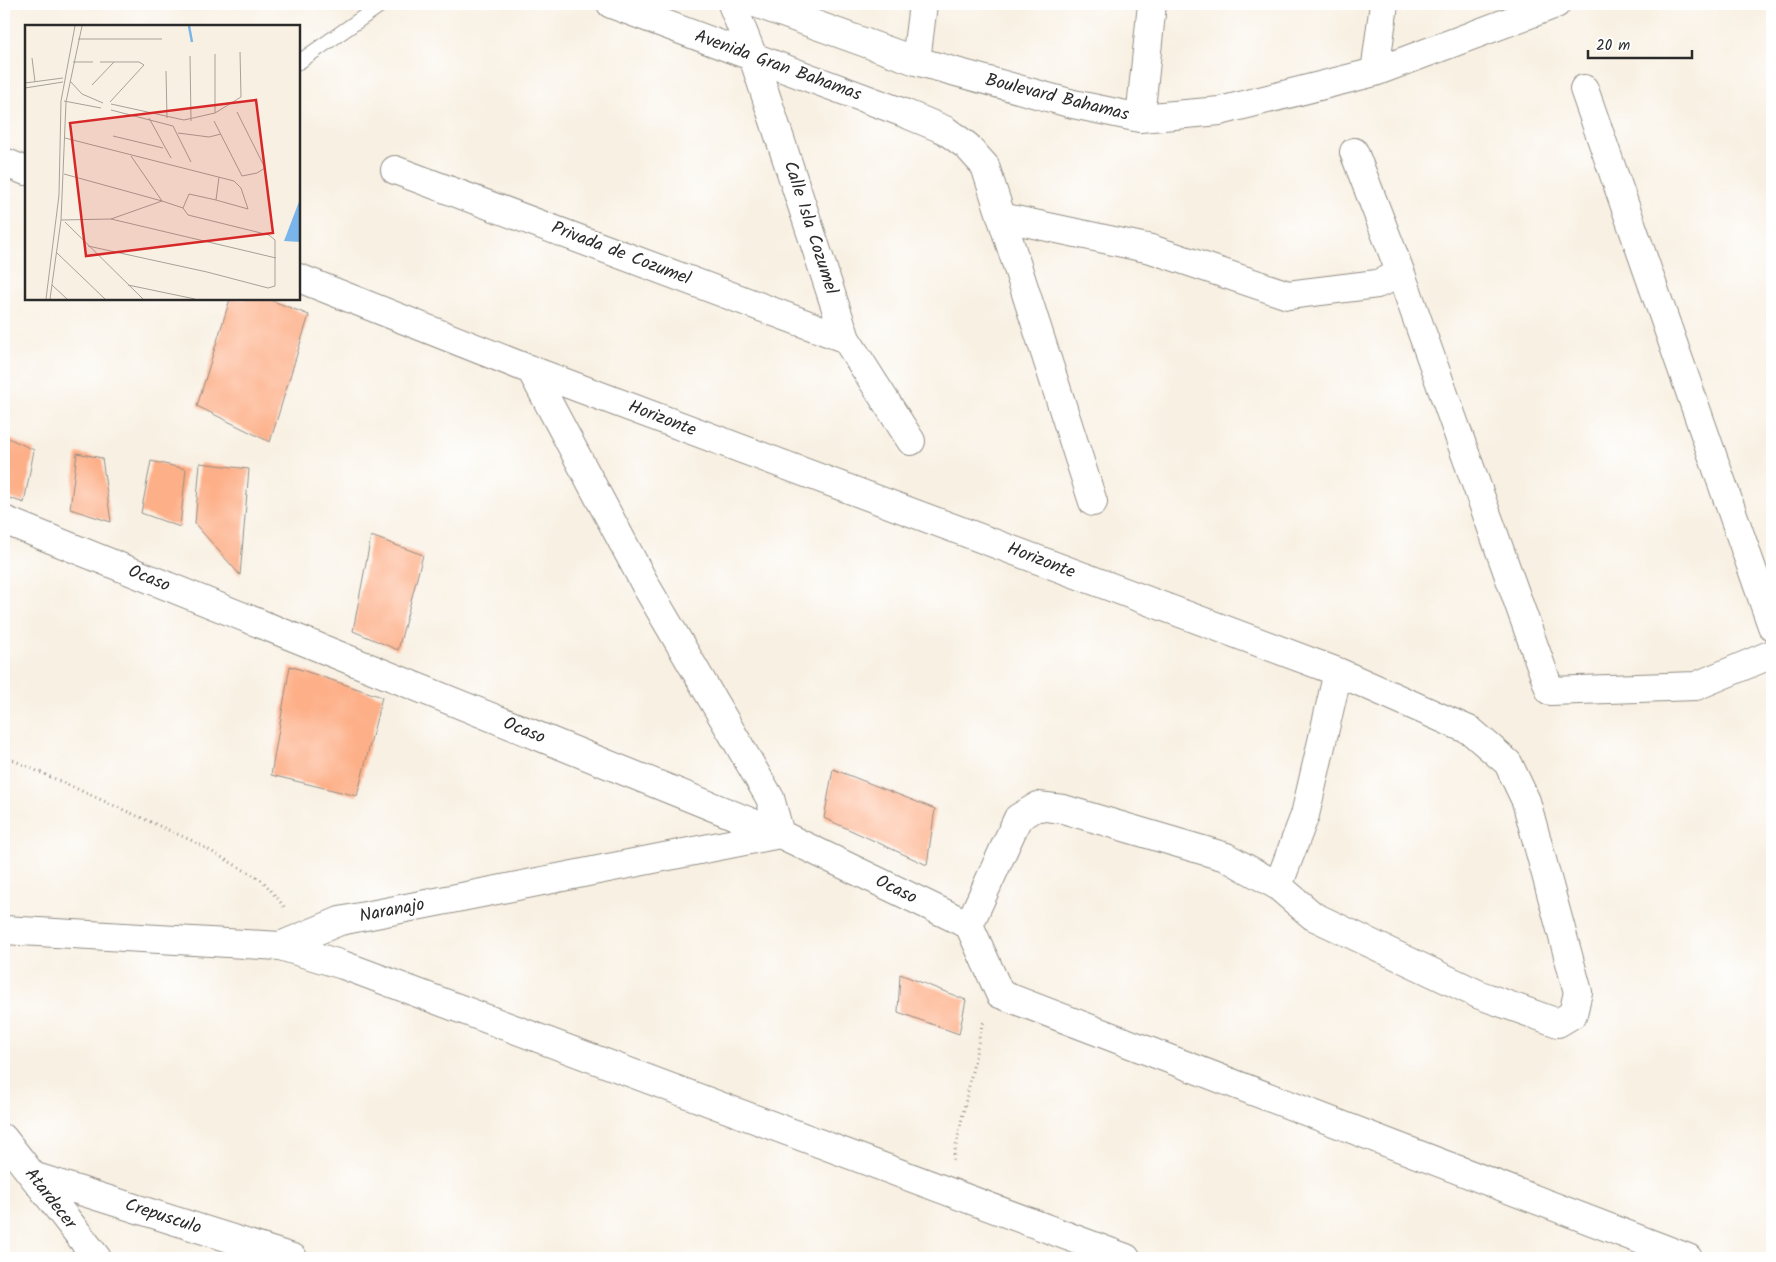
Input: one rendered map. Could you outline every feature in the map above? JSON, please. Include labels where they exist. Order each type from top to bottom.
[{"type":"street","name":"Avenida Gran Bahamas","points":[[611,4],[895,110],[945,130],[967,146],[985,166],[1093,502]]},
{"type":"street","name":"Calle Isla Cozumel","points":[[732,4],[753,57],[846,339],[911,441]]},
{"type":"street","points":[[758,4],[916,61],[923,4]]},
{"type":"street","points":[[1140,118],[1152,4]]},
{"type":"street","points":[[1375,72],[1384,4]]},
{"type":"street","name":"Boulevard Bahamas","points":[[916,61],[1072,104],[1140,118],[1220,111],[1375,72],[1556,4]]},
{"type":"street","points":[[1584,90],[1772,626]]},
{"type":"street","points":[[1354,152],[1401,274],[1550,691],[1696,686],[1772,654]]},
{"type":"street","points":[[4,162],[25,171]]},
{"type":"street","name":"Privada de Cozumel","points":[[395,170],[846,339]]},
{"type":"street","points":[[1002,217],[1151,249],[1288,295],[1377,284],[1401,274]]},
{"type":"street","name":"Horizonte","points":[[300,278],[531,370],[1338,672],[1471,731],[1508,763],[1526,801],[1578,992],[1573,1014],[1558,1023],[1480,995],[1313,916],[1278,886]]},
{"type":"street","points":[[531,370],[646,586],[770,798],[780,834]]},
{"type":"street","name":"Ocaso","points":[[4,520],[780,834],[969,925]]},
{"type":"street","points":[[1338,672],[1305,815],[1278,886],[1226,856],[1063,809],[1038,806],[1018,818],[969,925],[1000,994],[1688,1258]]},
{"type":"street","name":"Naranajo","points":[[4,930],[280,946],[340,921],[780,834]]},
{"type":"street","points":[[280,946],[344,965],[1126,1258]]},
{"type":"street","name":"Atardecer","points":[[4,1139],[97,1258]]},
{"type":"street","name":"Crepusculo","points":[[33,1176],[293,1258]]},
{"type":"lane","points":[[300,61],[382,4]]},
{"type":"path","points":[[4,756],[194,842],[263,880],[307,935]]},
{"type":"path","points":[[946,1190],[982,1025],[1000,994]]},
{"type":"building","points":[[230,300],[271,300],[309,315],[270,442],[197,406]]},
{"type":"building","points":[[4,436],[34,450],[24,503],[4,496]]},
{"type":"building","points":[[77,453],[102,458],[111,522],[70,509]]},
{"type":"building","points":[[151,461],[186,469],[180,527],[141,513]]},
{"type":"building","points":[[200,463],[249,469],[240,575],[195,524]]},
{"type":"building","points":[[371,536],[423,555],[398,650],[353,631]]},
{"type":"building","points":[[290,666],[382,697],[357,796],[271,775]]},
{"type":"building","points":[[833,769],[935,809],[927,865],[824,818]]},
{"type":"building","points":[[900,974],[966,1000],[959,1034],[898,1012]]}]
